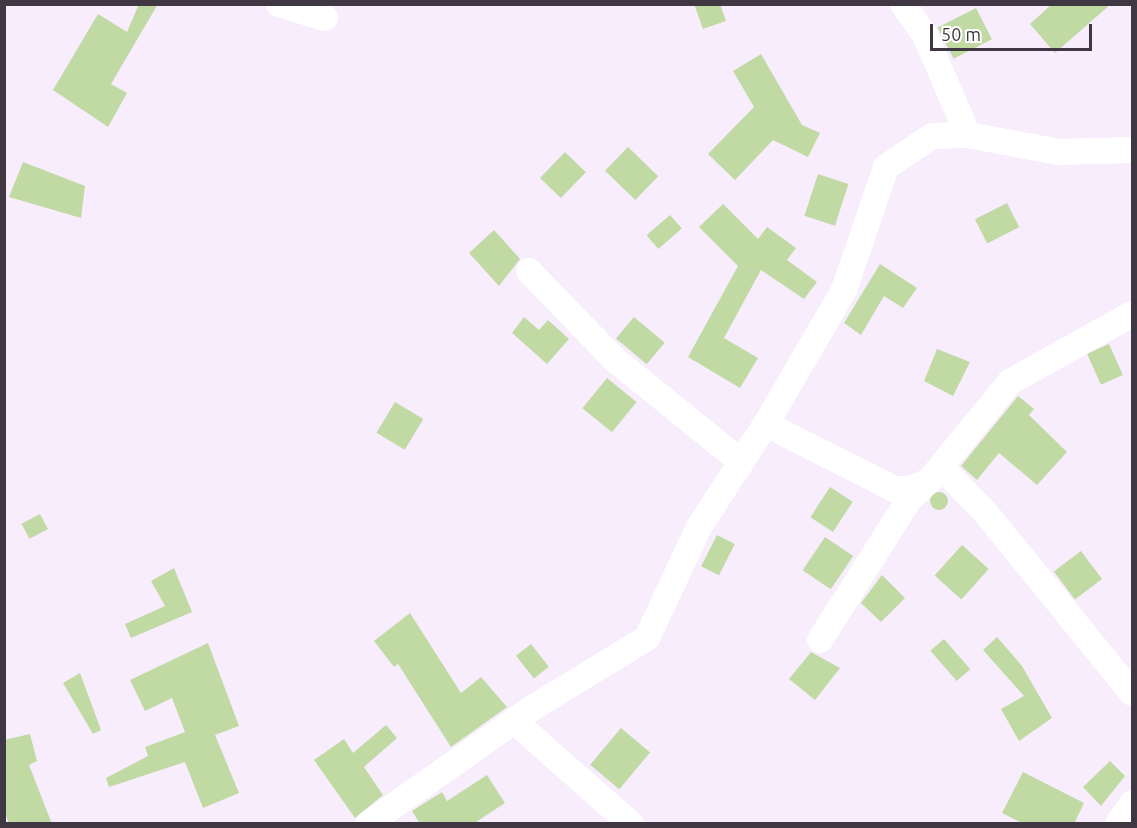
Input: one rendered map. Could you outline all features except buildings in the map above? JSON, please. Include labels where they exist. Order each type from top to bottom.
[{"type":"street","points":[[279,4],[325,18]]},
{"type":"street","points":[[903,4],[925,35],[968,135]]},
{"type":"street","points":[[368,824],[514,721],[647,638],[699,527],[766,424],[844,290],[886,167],[932,136],[968,135],[1059,152],[1132,150]]},
{"type":"street","points":[[529,271],[614,359],[741,462]]},
{"type":"street","points":[[820,640],[909,500],[935,474],[1010,382],[1132,314]]},
{"type":"street","points":[[766,424],[894,489],[935,474]]},
{"type":"street","points":[[935,474],[985,512],[1132,693]]},
{"type":"street","points":[[514,721],[632,824]]},
{"type":"street","points":[[1118,824],[1132,803]]}]
